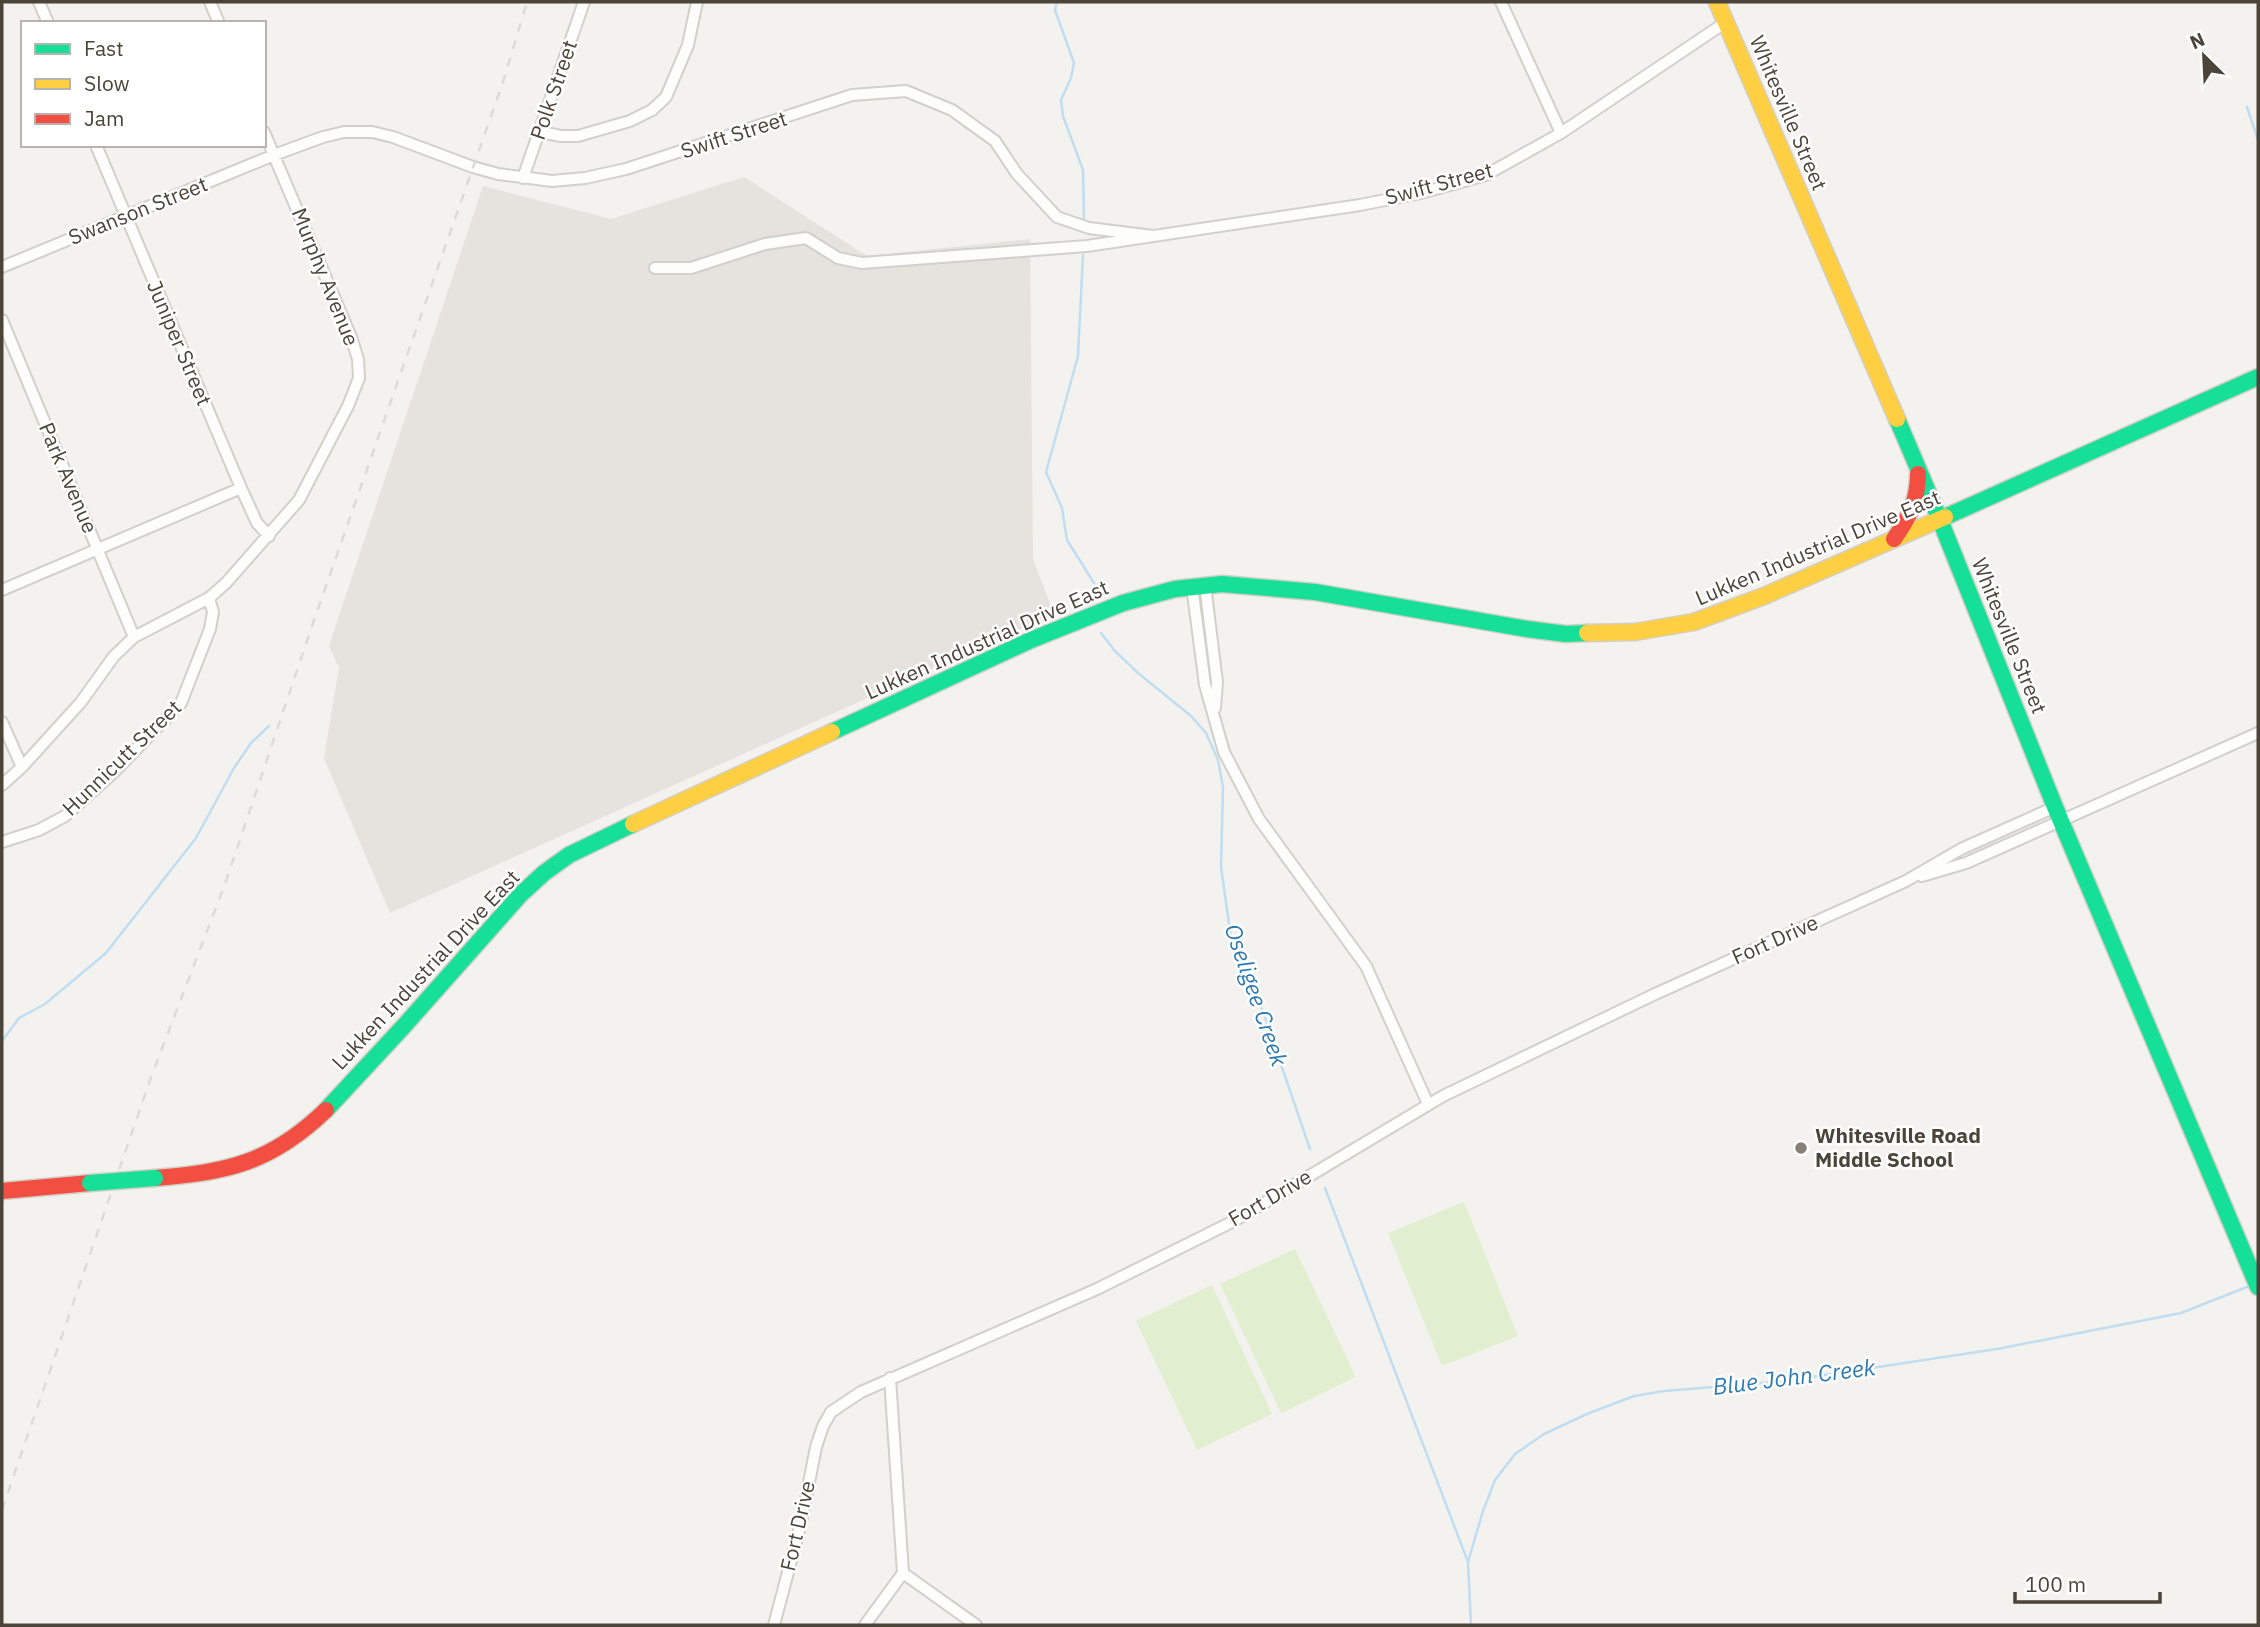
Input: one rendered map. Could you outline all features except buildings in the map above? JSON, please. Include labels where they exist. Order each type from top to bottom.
[{"type":"main road","name":"Whitesville Street","points":[[1717,2],[1940,520],[2058,814],[2258,1287]]},
{"type":"main road","name":"Lukken Industrial Drive East","points":[[2,1191],[201,1175],[232,1168],[261,1157],[315,1121],[521,894],[569,855],[1031,640],[1140,597],[1199,585],[1222,584],[1315,592],[1546,632],[1585,635],[1655,630],[1694,622],[1764,596],[2258,377]]},
{"type":"main road","points":[[1893,541],[1910,518],[1917,499],[1918,468]]},
{"type":"street","points":[[39,2],[47,21]]},
{"type":"street","points":[[210,2],[218,21]]},
{"type":"street","name":"Polk Street","points":[[523,178],[584,2]]},
{"type":"street","points":[[540,132],[561,136],[578,135],[630,121],[652,110],[666,97],[688,44],[697,2]]},
{"type":"street","points":[[1501,2],[1561,133]]},
{"type":"street","name":"Swift Street","points":[[655,268],[691,268],[765,244],[806,238],[838,258],[862,263],[1087,246],[1360,205],[1421,193],[1486,175],[1561,133],[1726,22]]},
{"type":"street","name":"Swift Street","points":[[274,155],[344,132],[372,132],[393,137],[473,167],[523,178],[552,181],[585,178],[626,169],[852,95],[906,91],[951,110],[995,141],[1017,174],[1058,217],[1089,228],[1153,236]]},
{"type":"street","name":"Murphy Avenue","points":[[2,785],[81,702],[114,656],[134,637],[209,598],[269,536],[304,491],[348,406],[359,378],[358,359],[266,137]]},
{"type":"street","name":"Juniper Street","points":[[97,147],[241,488],[257,523],[269,536]]},
{"type":"street","name":"Swanson Street","points":[[2,267],[274,155]]},
{"type":"street","name":"Park Avenue","points":[[2,320],[134,637]]},
{"type":"street","points":[[2,590],[241,488]]},
{"type":"street","points":[[1199,585],[1217,682],[1215,718],[1224,752],[1259,819],[1366,966],[1428,1104]]},
{"type":"street","name":"Hunnicutt Street","points":[[2,842],[39,830],[65,816],[113,773],[181,703],[210,629],[213,612],[209,598]]},
{"type":"street","points":[[2,722],[22,767]]},
{"type":"street","name":"Fort Drive","points":[[774,1625],[823,1426],[831,1412],[861,1392],[1097,1289],[1234,1221],[1428,1104],[1654,995],[1906,881],[1966,863],[2058,814],[2258,733]]},
{"type":"street","points":[[865,1625],[904,1573],[890,1378]]},
{"type":"street","points":[[904,1573],[976,1625]]},
{"type":"shaded area","points":[[744,177],[867,256],[1030,239],[1033,559],[1054,614],[390,913],[324,758],[339,668],[329,646],[483,186],[611,219]]},
{"type":"green space","points":[[1464,1202],[1518,1336],[1442,1366],[1388,1233]]},
{"type":"green space","points":[[1295,1249],[1356,1377],[1281,1413],[1220,1284]]},
{"type":"green space","points":[[1212,1285],[1272,1414],[1197,1450],[1136,1321]]},
{"type":"waterway","name":"Oseligee Creek","points":[[1057,2],[1055,10],[1074,63],[1071,78],[1061,100],[1063,116],[1083,170],[1084,219]]},
{"type":"waterway","points":[[2247,107],[2258,140]]},
{"type":"waterway","name":"Oseligee Creek","points":[[1083,255],[1078,356],[1046,472],[1062,508],[1067,540],[1094,583]]},
{"type":"waterway","name":"Oseligee Creek","points":[[1101,633],[1138,673],[1191,716],[1206,733],[1218,760],[1223,787],[1221,867],[1231,938],[1251,977],[1310,1149]]},
{"type":"waterway","points":[[2,1041],[19,1018],[45,1004],[106,953],[196,838],[234,768],[251,743],[269,726]]},
{"type":"waterway","name":"Oseligee Creek","points":[[1325,1188],[1468,1562]]},
{"type":"waterway","name":"Blue John Creek","points":[[1471,1625],[1468,1562],[1495,1480],[1515,1454],[1544,1434],[1587,1414],[1634,1396],[1664,1391],[1785,1381],[1997,1349],[2181,1313],[2252,1285]]},
{"type":"railway","points":[[2,1510],[150,1080],[225,884],[313,623],[503,82],[527,2]]},
{"type":"traffic: fast","points":[[1945,517],[2258,377]]},
{"type":"traffic: fast","points":[[1897,419],[2055,807],[2258,1287]]},
{"type":"traffic: fast","points":[[832,732],[1031,640],[1123,603],[1175,589],[1222,584],[1315,592],[1527,629],[1566,634],[1587,633]]},
{"type":"traffic: fast","points":[[326,1110],[521,894],[569,855],[633,824]]},
{"type":"traffic: fast","points":[[90,1183],[155,1178]]},
{"type":"traffic: slow","points":[[1717,2],[1897,419]]},
{"type":"traffic: slow","points":[[1587,633],[1635,632],[1694,622],[1764,596],[1945,517]]},
{"type":"traffic: slow","points":[[633,824],[832,732]]},
{"type":"traffic: jam","points":[[1894,539],[1912,508],[1918,474]]},
{"type":"traffic: jam","points":[[155,1178],[205,1172],[247,1162],[286,1142],[326,1110]]},
{"type":"traffic: jam","points":[[2,1191],[90,1183]]},
{"type":"place","name":"Whitesville Road Middle School","points":[[1801,1148]]}]
